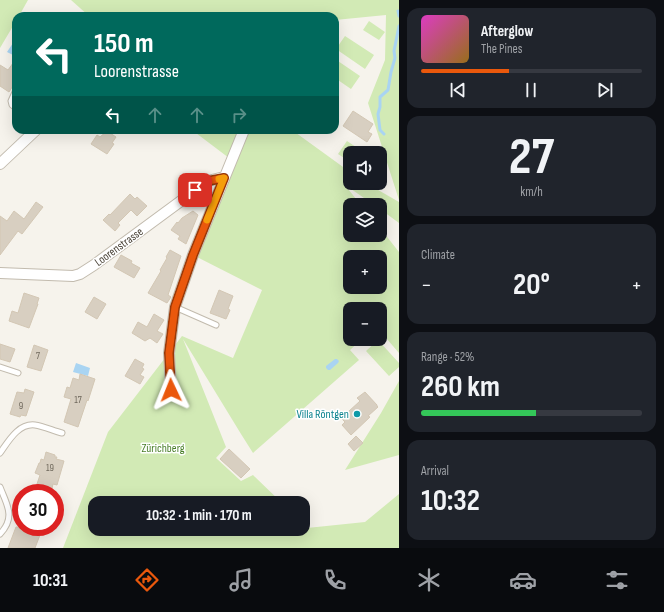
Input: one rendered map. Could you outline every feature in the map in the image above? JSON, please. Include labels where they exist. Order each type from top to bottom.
[{"type":"street","points":[[0,164],[32,134]]},
{"type":"street","points":[[171,390],[169,353],[175,307],[193,255],[242,134]]},
{"type":"street","name":"Loorenstrasse","points":[[0,273],[66,276],[80,274],[101,261],[208,181],[224,178]]},
{"type":"lane","points":[[175,307],[216,324]]},
{"type":"lane","points":[[0,367],[18,373]]},
{"type":"lane","points":[[0,453],[12,436],[22,428],[34,425],[62,433]]},
{"type":"lane","points":[[0,487],[10,513],[4,530],[0,534]]},
{"type":"green space","points":[[0,0],[28,0],[21,12],[12,12],[12,28],[0,48]]},
{"type":"green space","points":[[71,0],[399,0],[399,200],[387,162],[387,146],[382,146],[368,103],[385,60],[386,15],[339,20],[339,12],[84,12]]},
{"type":"green space","points":[[369,21],[385,32],[379,40],[363,30]]},
{"type":"green space","points":[[345,36],[374,55],[365,69],[339,51],[339,45]]},
{"type":"green space","points":[[339,62],[360,76],[351,89],[339,81]]},
{"type":"green space","name":"Zürichberg","points":[[197,134],[298,134],[343,167],[343,190],[349,190],[355,198],[343,198],[343,242],[387,242],[387,237],[399,252],[399,353],[387,339],[387,302],[343,302],[343,346],[354,346],[350,350],[359,360],[253,453],[183,339],[226,447],[216,458],[241,481],[253,475],[275,496],[88,496],[88,536],[310,536],[310,528],[365,522],[399,494],[399,548],[63,548],[108,432],[182,336],[233,358],[262,290],[193,255],[229,158]]},
{"type":"green space","points":[[347,141],[354,146],[344,146]]},
{"type":"green space","points":[[343,147],[343,157],[338,154]]},
{"type":"green space","points":[[353,190],[378,190],[399,202],[399,223],[387,214],[387,198],[364,198]]},
{"type":"green space","points":[[371,346],[383,346],[399,363],[399,367],[389,376],[366,351]]},
{"type":"green space","points":[[399,381],[399,455],[345,470],[381,413]]},
{"type":"water","points":[[12,44],[12,54],[7,52]]},
{"type":"water","points":[[335,359],[339,361],[338,363],[328,370],[326,366]]},
{"type":"water","points":[[76,363],[90,368],[88,376],[73,372]]},
{"type":"building","points":[[12,64],[12,87],[9,92],[0,86],[0,65],[8,70]]},
{"type":"building","points":[[353,111],[373,124],[368,132],[372,134],[367,142],[343,126]]},
{"type":"building","points":[[104,134],[112,134],[116,137],[112,143],[114,144],[107,154],[91,144],[97,135],[100,137]]},
{"type":"building","points":[[130,194],[135,199],[137,197],[147,206],[137,216],[131,210],[118,223],[120,225],[115,231],[103,220],[109,214],[110,215]]},
{"type":"building","points":[[36,202],[43,207],[22,234],[18,231],[0,255],[0,216],[7,221],[14,211],[24,219]]},
{"type":"building","points":[[193,211],[198,215],[186,244],[178,239],[180,236],[171,230],[177,222],[178,223],[182,218]]},
{"type":"building","points":[[170,250],[181,256],[168,295],[171,297],[167,303],[148,293],[161,271],[160,270]]},
{"type":"building","points":[[121,255],[132,261],[131,263],[140,268],[134,278],[114,267]]},
{"type":"building","points":[[219,290],[233,296],[228,309],[230,310],[226,319],[210,313]]},
{"type":"building","points":[[24,293],[39,298],[29,328],[9,321],[12,311],[18,313]]},
{"type":"building","points":[[94,297],[106,304],[97,319],[85,312]]},
{"type":"building","points":[[154,314],[164,320],[157,331],[163,334],[157,343],[150,338],[145,341],[132,333],[138,322],[147,327]]},
{"type":"building","points":[[0,344],[15,349],[10,362],[0,359]]},
{"type":"building","points":[[34,345],[48,350],[41,371],[27,367]]},
{"type":"building","points":[[135,359],[144,364],[142,368],[144,369],[140,375],[144,377],[140,384],[125,376]]},
{"type":"building","points":[[80,374],[95,379],[78,427],[64,422],[71,399],[64,397],[67,387],[70,388],[73,378],[79,380]]},
{"type":"building","points":[[25,389],[34,392],[26,416],[21,415],[20,417],[10,414],[17,392],[24,393]]},
{"type":"building","name":"Villa Röntgen","points":[[365,392],[378,407],[351,435],[342,425],[345,422],[340,417],[360,401],[357,398]]},
{"type":"building","points":[[356,436],[363,443],[354,451],[348,444]]},
{"type":"building","points":[[229,449],[250,469],[241,478],[220,459]]},
{"type":"building","points":[[46,452],[55,455],[55,457],[57,457],[56,459],[64,461],[57,484],[37,484],[40,475],[35,473],[41,459],[44,460]]},
{"type":"building","points":[[13,536],[40,536],[35,548],[8,548]]},
{"type":"waterway","points":[[398,11],[399,16]]},
{"type":"waterway","points":[[384,134],[380,130],[378,114],[380,97],[388,90],[395,58],[394,51],[399,26]]},
{"type":"slow traffic","points":[[207,220],[224,178],[219,179]]},
{"type":"place","name":"Villa Röntgen","points":[[357,414]]},
{"type":"route","points":[[171,390],[169,353],[175,307],[193,255],[224,178],[208,181],[195,190]]}]
